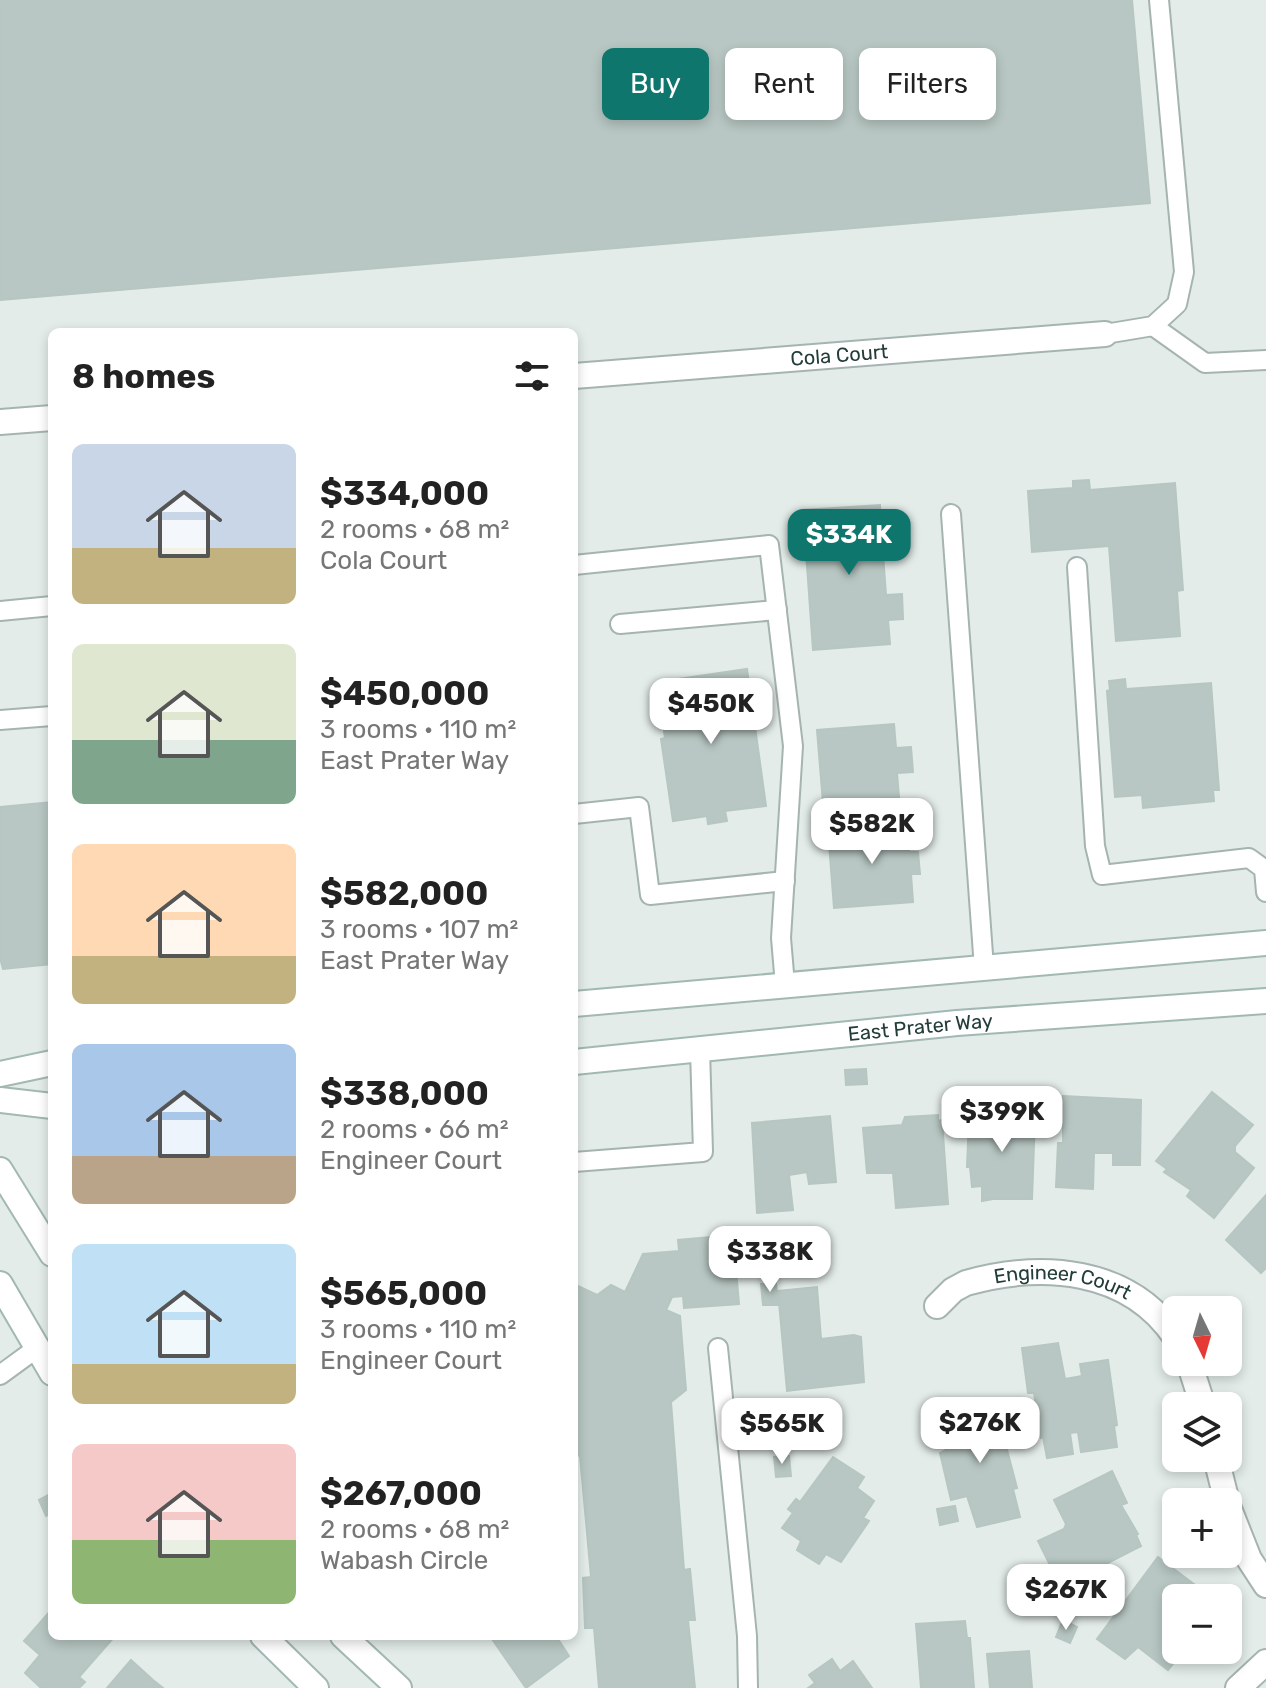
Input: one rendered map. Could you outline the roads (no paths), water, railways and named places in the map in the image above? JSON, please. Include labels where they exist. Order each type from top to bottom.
[{"type":"main road","name":"Cola Court","points":[[578,376],[1105,334]]},
{"type":"main road","points":[[0,422],[48,418]]},
{"type":"main road","points":[[578,1004],[1266,943]]},
{"type":"main road","name":"East Prater Way","points":[[578,1062],[957,1023],[1266,1001]]},
{"type":"main road","points":[[0,1074],[48,1064]]},
{"type":"main road","points":[[0,1100],[48,1106]]},
{"type":"main road","points":[[0,1170],[48,1248]]},
{"type":"main road","name":"Engineer Court","points":[[937,1306],[953,1290],[966,1283],[1058,1271],[1093,1278],[1130,1292],[1146,1303],[1162,1322]]},
{"type":"main road","points":[[0,1284],[48,1366]]},
{"type":"main road","points":[[1242,1541],[1249,1559],[1266,1585]]},
{"type":"main road","points":[[267,1640],[316,1688]]},
{"type":"main road","points":[[347,1640],[399,1688]]},
{"type":"main road","points":[[356,1640],[368,1659]]},
{"type":"main road","points":[[1238,1688],[1266,1662]]},
{"type":"lane","points":[[1105,334],[1153,326],[1177,304],[1184,272],[1159,0]]},
{"type":"lane","points":[[1153,326],[1205,363],[1266,360]]},
{"type":"lane","points":[[951,514],[984,968]]},
{"type":"lane","points":[[578,565],[769,545],[793,746],[781,938],[785,985]]},
{"type":"lane","points":[[1077,567],[1095,846],[1102,875],[1249,858],[1264,869],[1266,892]]},
{"type":"lane","points":[[0,611],[48,606]]},
{"type":"lane","points":[[620,624],[777,610]]},
{"type":"lane","points":[[0,720],[48,716]]},
{"type":"lane","points":[[578,814],[639,807],[650,895],[785,881]]},
{"type":"lane","points":[[578,1162],[703,1152],[700,1049]]},
{"type":"lane","points":[[0,1375],[37,1348]]},
{"type":"lane","points":[[718,1348],[747,1636],[748,1688]]}]
